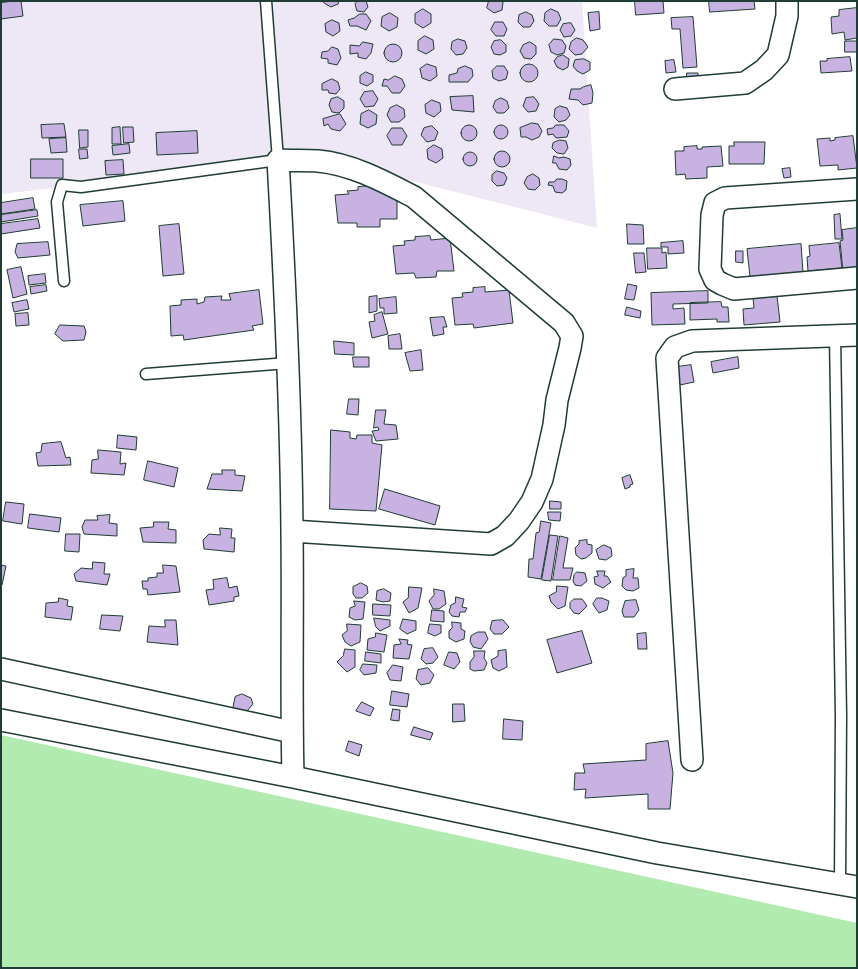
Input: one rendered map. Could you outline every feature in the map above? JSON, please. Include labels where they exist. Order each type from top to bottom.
[{"type":"street","points":[[675,89],[745,83],[764,70],[778,55],[787,16],[787,1]]},
{"type":"street","points":[[292,532],[491,544],[505,536],[519,521],[532,502],[542,478],[554,424],[557,400],[572,336],[564,323],[414,197],[389,184],[347,167],[319,161],[278,160],[287,314],[292,532],[293,777]]},
{"type":"street","points":[[857,189],[725,198],[715,204],[712,215],[710,269],[715,280],[734,289],[857,278]]},
{"type":"street","points":[[692,760],[667,358],[676,347],[692,341],[857,335]]},
{"type":"street","points":[[1,669],[292,732]]},
{"type":"street","points":[[1,720],[293,777],[657,853],[848,885]]},
{"type":"lane","points":[[64,281],[57,202],[62,185],[81,187],[278,160],[266,1]]},
{"type":"lane","points":[[834,335],[842,716],[848,885]]},
{"type":"lane","points":[[146,374],[288,363]]},
{"type":"shaded area","points":[[1,1],[582,1],[597,228],[294,151],[119,181],[1,194]]},
{"type":"green space","points":[[1,735],[857,923],[857,968],[1,968]]},
{"type":"building","points":[[21,1],[23,16],[1,19],[1,3]]},
{"type":"building","points":[[324,1],[339,1],[338,4],[331,7],[324,3]]},
{"type":"building","points":[[358,1],[366,1],[368,7],[364,12],[357,11],[355,4]]},
{"type":"building","points":[[489,1],[503,2],[502,10],[494,13],[487,8]]},
{"type":"building","points":[[635,1],[663,1],[664,13],[636,15]]},
{"type":"building","points":[[709,1],[754,1],[755,9],[710,12]]},
{"type":"building","points":[[857,8],[857,38],[845,40],[844,32],[832,34],[831,17],[839,16],[839,10]]},
{"type":"building","points":[[423,9],[431,14],[431,23],[423,28],[415,23],[415,14]]},
{"type":"building","points":[[551,9],[558,12],[561,19],[557,26],[549,26],[544,21],[545,13]]},
{"type":"building","points":[[526,12],[532,15],[534,21],[530,27],[523,27],[518,22],[519,15]]},
{"type":"building","points":[[599,12],[600,29],[590,31],[588,13]]},
{"type":"building","points":[[390,13],[398,18],[397,27],[389,31],[381,26],[382,17]]},
{"type":"building","points":[[360,14],[366,14],[371,21],[366,30],[357,26],[350,26],[348,20]]},
{"type":"building","points":[[693,17],[697,67],[683,68],[680,29],[672,29],[671,18]]},
{"type":"building","points":[[332,20],[339,23],[340,31],[333,36],[326,32],[325,24]]},
{"type":"building","points":[[495,22],[503,22],[507,29],[504,36],[496,36],[491,30]]},
{"type":"building","points":[[571,23],[575,30],[571,36],[564,37],[560,30],[563,24]]},
{"type":"building","points":[[425,36],[433,40],[434,49],[426,54],[418,50],[418,41]]},
{"type":"building","points":[[577,38],[583,40],[588,47],[582,54],[575,55],[569,49],[571,42]]},
{"type":"building","points":[[458,39],[465,41],[467,48],[463,54],[456,55],[451,49],[452,42]]},
{"type":"building","points":[[554,39],[562,40],[566,46],[564,53],[557,55],[551,52],[549,45]]},
{"type":"building","points":[[501,40],[506,45],[506,52],[500,55],[494,54],[491,47],[494,41]]},
{"type":"building","points":[[845,41],[857,41],[857,52],[845,52]]},
{"type":"building","points":[[363,42],[373,44],[371,53],[366,59],[358,57],[358,53],[350,54],[350,45],[359,46]]},
{"type":"building","points":[[530,42],[536,46],[536,54],[531,59],[524,58],[520,51],[523,45]]},
{"type":"building","points":[[393,44],[399,47],[402,53],[399,59],[393,62],[387,59],[384,53],[387,47]]},
{"type":"building","points":[[332,47],[338,49],[341,58],[337,65],[328,63],[328,59],[321,58],[322,52],[328,51]]},
{"type":"building","points":[[563,55],[569,59],[568,67],[563,70],[557,67],[554,61],[557,57]]},
{"type":"building","points":[[850,57],[852,71],[821,73],[820,61]]},
{"type":"building","points":[[584,59],[590,62],[590,70],[583,74],[577,71],[573,66],[575,60]]},
{"type":"building","points":[[674,60],[676,72],[666,73],[665,61]]},
{"type":"building","points":[[427,64],[436,67],[437,76],[430,81],[422,78],[420,69]]},
{"type":"building","points":[[529,64],[535,67],[538,73],[535,79],[529,82],[523,79],[520,73],[523,67]]},
{"type":"building","points":[[465,66],[472,69],[473,76],[468,82],[449,82],[449,75],[457,73],[458,69]]},
{"type":"building","points":[[497,66],[504,66],[508,72],[506,79],[499,81],[493,78],[492,71]]},
{"type":"building","points":[[366,72],[373,75],[373,82],[367,86],[360,83],[360,76]]},
{"type":"building","points":[[687,73],[698,73],[698,81],[687,82]]},
{"type":"building","points":[[395,76],[402,79],[405,86],[400,93],[392,93],[387,86],[382,86],[384,79],[388,80]]},
{"type":"building","points":[[332,79],[338,82],[340,89],[336,94],[329,93],[328,90],[322,90],[322,84]]},
{"type":"building","points":[[591,85],[593,93],[592,103],[583,105],[578,100],[569,99],[571,89],[580,89]]},
{"type":"building","points":[[373,91],[378,99],[374,106],[365,107],[360,99],[364,92]]},
{"type":"building","points":[[473,96],[474,112],[452,110],[450,97]]},
{"type":"building","points":[[338,97],[344,101],[344,108],[339,113],[332,112],[329,105],[331,99]]},
{"type":"building","points":[[534,97],[539,104],[536,111],[528,112],[523,106],[526,98]]},
{"type":"building","points":[[501,98],[507,101],[509,108],[504,113],[497,113],[493,107],[495,101]]},
{"type":"building","points":[[432,100],[440,103],[441,111],[434,117],[426,113],[425,105]]},
{"type":"building","points":[[397,105],[404,109],[405,117],[399,122],[391,122],[387,115],[390,108]]},
{"type":"building","points":[[560,106],[567,108],[570,115],[566,120],[559,122],[554,117],[555,109]]},
{"type":"building","points":[[369,110],[377,115],[376,124],[368,128],[360,124],[361,114]]},
{"type":"building","points":[[340,114],[346,124],[340,131],[331,129],[328,124],[324,126],[323,119]]},
{"type":"building","points":[[532,123],[538,124],[542,131],[539,137],[532,140],[526,137],[521,137],[520,128]]},
{"type":"building","points":[[64,124],[66,137],[42,138],[41,125]]},
{"type":"building","points":[[469,125],[475,127],[477,133],[475,139],[469,141],[463,139],[461,133],[463,127]]},
{"type":"building","points":[[498,125],[504,125],[508,129],[508,135],[504,139],[498,139],[494,135],[494,129]]},
{"type":"building","points":[[556,125],[564,125],[569,131],[567,137],[556,138],[553,134],[548,135],[547,129],[553,128]]},
{"type":"building","points":[[432,126],[438,132],[435,140],[427,142],[421,135],[424,128]]},
{"type":"building","points":[[120,127],[121,144],[112,144],[112,128]]},
{"type":"building","points":[[123,127],[133,127],[134,142],[124,143]]},
{"type":"building","points":[[392,128],[402,128],[407,136],[402,145],[392,145],[387,136]]},
{"type":"building","points":[[79,130],[88,130],[88,147],[80,148]]},
{"type":"building","points":[[197,131],[198,153],[157,155],[156,133]]},
{"type":"building","points":[[853,136],[857,168],[838,170],[838,165],[820,166],[817,139],[830,138],[830,141],[835,140],[835,138]]},
{"type":"building","points":[[66,138],[67,152],[51,153],[49,139]]},
{"type":"building","points":[[560,140],[566,141],[568,148],[564,154],[557,153],[552,148],[553,143]]},
{"type":"building","points":[[734,142],[765,142],[764,164],[729,164],[729,146],[734,146]]},
{"type":"building","points":[[129,144],[130,153],[113,155],[112,146]]},
{"type":"building","points":[[434,145],[442,149],[443,158],[436,163],[428,159],[427,150]]},
{"type":"building","points":[[697,146],[697,149],[702,149],[702,147],[721,146],[723,166],[707,167],[707,178],[686,179],[685,174],[676,175],[675,151],[684,151],[684,147]]},
{"type":"building","points":[[79,149],[87,149],[88,158],[80,159]]},
{"type":"building","points":[[502,151],[509,156],[510,159],[505,166],[502,167],[495,162],[494,159],[499,152]]},
{"type":"building","points":[[467,152],[473,152],[477,156],[477,162],[473,166],[467,166],[463,162],[463,156]]},
{"type":"building","points":[[554,156],[570,159],[571,165],[567,170],[559,169],[556,163],[553,163]]},
{"type":"building","points":[[31,159],[63,159],[63,178],[31,178]]},
{"type":"building","points":[[123,160],[124,174],[106,175],[105,161]]},
{"type":"building","points":[[790,168],[791,177],[784,178],[782,169]]},
{"type":"building","points":[[497,171],[504,173],[507,178],[504,185],[497,186],[492,181],[492,175]]},
{"type":"building","points":[[533,174],[539,178],[540,185],[535,190],[528,189],[524,183],[527,177]]},
{"type":"building","points":[[557,179],[567,181],[566,190],[562,193],[555,192],[553,186],[548,185],[549,182],[554,182]]},
{"type":"building","points":[[372,186],[372,189],[397,189],[397,219],[380,219],[380,227],[357,227],[357,223],[338,223],[335,195],[349,194],[347,191],[358,190],[358,187]]},
{"type":"building","points":[[33,198],[35,209],[1,214],[1,203]]},
{"type":"building","points":[[123,201],[125,221],[83,226],[80,205]]},
{"type":"building","points":[[37,210],[38,216],[1,222],[1,215]]},
{"type":"building","points":[[840,214],[842,239],[835,239],[834,215]]},
{"type":"building","points":[[38,219],[40,228],[1,234],[1,224]]},
{"type":"building","points":[[179,224],[184,274],[163,276],[159,226]]},
{"type":"building","points":[[627,224],[643,225],[644,244],[628,244]]},
{"type":"building","points":[[857,228],[857,270],[843,272],[840,241],[843,240],[842,230]]},
{"type":"building","points":[[430,236],[431,240],[450,238],[454,271],[437,271],[436,277],[416,278],[414,273],[396,274],[393,246],[405,245],[404,241],[415,240],[415,237]]},
{"type":"building","points":[[683,241],[684,253],[668,254],[668,247],[661,247],[661,243]]},
{"type":"building","points":[[48,242],[50,255],[18,258],[15,252],[17,244]]},
{"type":"building","points":[[839,243],[842,268],[808,271],[807,257],[810,256],[809,246]]},
{"type":"building","points":[[801,244],[803,272],[750,277],[747,249]]},
{"type":"building","points":[[647,248],[662,248],[662,253],[666,252],[667,268],[648,269]]},
{"type":"building","points":[[736,251],[743,251],[743,263],[736,262]]},
{"type":"building","points":[[634,253],[644,253],[646,272],[636,273]]},
{"type":"building","points":[[21,267],[27,294],[13,298],[7,270]]},
{"type":"building","points":[[45,274],[46,283],[29,285],[28,276]]},
{"type":"building","points":[[628,284],[637,286],[634,300],[625,299]]},
{"type":"building","points":[[46,285],[47,291],[31,294],[30,287]]},
{"type":"building","points":[[485,287],[485,292],[509,290],[513,323],[474,328],[473,324],[455,325],[452,298],[463,297],[462,293],[473,292],[473,288]]},
{"type":"building","points":[[259,290],[263,324],[252,326],[254,330],[184,340],[183,335],[171,336],[170,306],[181,305],[181,300],[197,299],[197,304],[204,302],[205,297],[222,296],[221,300],[231,300],[229,294]]},
{"type":"building","points":[[708,291],[708,303],[673,304],[673,309],[684,308],[685,324],[652,325],[651,293]]},
{"type":"building","points":[[377,296],[377,311],[369,313],[369,297]]},
{"type":"building","points":[[777,296],[780,322],[744,325],[743,309],[754,308],[753,298]]},
{"type":"building","points":[[396,297],[397,313],[384,314],[384,308],[380,308],[379,299]]},
{"type":"building","points":[[27,300],[29,309],[14,312],[12,303]]},
{"type":"building","points":[[721,302],[722,307],[728,307],[729,322],[717,322],[717,319],[690,320],[690,303]]},
{"type":"building","points":[[627,307],[641,311],[640,318],[625,315]]},
{"type":"building","points":[[382,312],[388,334],[372,338],[369,322],[375,321],[374,315]]},
{"type":"building","points":[[28,313],[29,325],[16,326],[15,314]]},
{"type":"building","points":[[444,317],[447,327],[443,327],[444,334],[433,336],[430,318]]},
{"type":"building","points":[[60,325],[84,326],[86,332],[84,340],[63,341],[55,334]]},
{"type":"building","points":[[400,334],[402,349],[389,349],[388,336]]},
{"type":"building","points":[[334,341],[354,343],[354,355],[335,354]]},
{"type":"building","points":[[421,350],[423,370],[410,371],[405,353]]},
{"type":"building","points":[[353,357],[369,357],[369,367],[354,367]]},
{"type":"building","points":[[738,357],[739,368],[713,373],[711,362]]},
{"type":"building","points":[[691,365],[694,382],[680,385],[677,367]]},
{"type":"building","points":[[349,399],[359,399],[358,415],[347,414]]},
{"type":"building","points":[[376,410],[386,410],[384,424],[396,425],[398,439],[376,441],[372,431],[379,430],[378,427],[374,428]]},
{"type":"building","points":[[331,430],[350,432],[350,438],[356,439],[357,435],[372,435],[372,443],[382,445],[376,511],[330,509]]},
{"type":"building","points":[[118,435],[137,437],[136,450],[117,448]]},
{"type":"building","points":[[61,442],[66,458],[70,457],[71,465],[38,466],[36,453],[41,452],[42,444]]},
{"type":"building","points":[[98,450],[121,452],[120,464],[126,463],[124,475],[91,473],[92,460],[98,459]]},
{"type":"building","points":[[148,461],[178,468],[174,487],[144,480]]},
{"type":"building","points":[[222,470],[235,470],[235,475],[245,476],[242,491],[207,489],[212,474],[222,474]]},
{"type":"building","points":[[630,475],[633,484],[625,489],[622,478]]},
{"type":"building","points":[[385,489],[440,506],[435,525],[379,509]]},
{"type":"building","points":[[550,501],[561,502],[561,509],[550,509]]},
{"type":"building","points":[[6,502],[24,504],[22,524],[3,521]]},
{"type":"building","points":[[548,512],[561,512],[560,521],[549,520]]},
{"type":"building","points":[[30,514],[61,518],[59,532],[28,528]]},
{"type":"building","points":[[110,515],[109,523],[117,524],[117,536],[84,534],[82,527],[85,520],[98,520],[97,516]]},
{"type":"building","points":[[541,521],[551,523],[541,579],[528,577],[529,559],[533,559],[536,533],[539,532]]},
{"type":"building","points":[[154,522],[169,522],[168,529],[176,530],[176,543],[143,542],[140,528],[153,527]]},
{"type":"building","points":[[220,528],[232,529],[231,538],[235,538],[234,552],[204,549],[203,540],[209,534],[220,535]]},
{"type":"building","points":[[66,534],[80,534],[79,552],[65,551]]},
{"type":"building","points":[[550,535],[558,536],[551,581],[542,580]]},
{"type":"building","points":[[560,536],[568,538],[563,568],[573,568],[570,580],[553,580]]},
{"type":"building","points":[[587,540],[587,544],[592,545],[592,553],[586,558],[581,559],[576,555],[575,548],[579,544],[579,541]]},
{"type":"building","points":[[604,545],[611,548],[612,556],[606,560],[599,559],[596,550]]},
{"type":"building","points":[[93,562],[105,563],[104,574],[110,574],[107,585],[76,581],[74,574],[81,568],[92,569]]},
{"type":"building","points":[[1,565],[6,566],[2,585],[1,585]]},
{"type":"building","points":[[163,565],[176,566],[180,592],[148,595],[147,589],[143,589],[142,581],[148,581],[148,578],[157,577],[157,573],[163,573]]},
{"type":"building","points":[[634,569],[633,578],[638,578],[639,588],[633,591],[626,590],[622,586],[623,578],[626,576],[626,570]]},
{"type":"building","points":[[597,571],[605,571],[604,576],[607,576],[611,582],[603,588],[595,584],[594,577],[598,576]]},
{"type":"building","points":[[577,572],[585,573],[587,581],[581,586],[575,585],[573,581],[574,575]]},
{"type":"building","points":[[227,578],[229,588],[237,586],[239,596],[234,597],[234,601],[209,605],[206,590],[214,589],[213,580]]},
{"type":"building","points":[[361,583],[367,586],[368,593],[362,598],[356,598],[353,594],[353,587]]},
{"type":"building","points":[[557,586],[568,587],[565,606],[558,609],[551,602],[549,596],[556,592]]},
{"type":"building","points":[[409,587],[422,588],[418,608],[409,613],[403,602],[408,598]]},
{"type":"building","points":[[384,589],[391,593],[390,601],[383,602],[376,600],[377,591]]},
{"type":"building","points":[[434,589],[444,591],[446,604],[439,609],[433,609],[429,601],[434,595]]},
{"type":"building","points":[[456,597],[464,599],[462,607],[467,608],[465,612],[460,612],[459,617],[452,616],[449,612],[451,605],[455,603]]},
{"type":"building","points":[[59,598],[68,600],[67,606],[73,607],[71,620],[45,617],[46,603],[58,602]]},
{"type":"building","points":[[597,598],[602,598],[609,601],[607,610],[599,613],[593,604]]},
{"type":"building","points":[[574,599],[582,599],[587,606],[579,614],[574,613],[570,608],[570,603]]},
{"type":"building","points":[[636,600],[639,610],[634,617],[624,617],[622,611],[625,601]]},
{"type":"building","points":[[354,601],[365,602],[363,619],[355,620],[349,617],[350,608],[355,606]]},
{"type":"building","points":[[373,604],[391,605],[390,616],[373,615]]},
{"type":"building","points":[[432,610],[444,611],[444,622],[431,621]]},
{"type":"building","points":[[102,615],[123,616],[120,631],[100,629]]},
{"type":"building","points":[[374,618],[390,620],[390,626],[380,631],[376,627]]},
{"type":"building","points":[[403,619],[416,621],[416,630],[407,634],[400,629]]},
{"type":"building","points":[[165,620],[176,620],[178,645],[147,642],[149,626],[165,627]]},
{"type":"building","points":[[503,620],[509,627],[502,634],[494,634],[490,629],[492,621]]},
{"type":"building","points":[[452,622],[461,623],[461,629],[465,631],[464,639],[456,642],[449,638],[449,631],[452,628]]},
{"type":"building","points":[[347,624],[361,625],[360,642],[351,646],[345,642],[342,635],[347,631]]},
{"type":"building","points":[[430,624],[441,625],[441,633],[435,636],[428,633]]},
{"type":"building","points":[[582,631],[592,663],[557,673],[547,640]]},
{"type":"building","points":[[478,632],[485,632],[488,639],[481,649],[473,647],[470,641],[471,636]]},
{"type":"building","points":[[376,633],[387,635],[384,652],[367,650],[368,639],[375,637]]},
{"type":"building","points":[[646,633],[647,649],[638,649],[637,634]]},
{"type":"building","points":[[399,639],[408,640],[407,644],[412,645],[409,659],[393,658],[394,645],[401,644]]},
{"type":"building","points":[[433,648],[438,657],[433,663],[426,664],[421,659],[424,649]]},
{"type":"building","points":[[345,649],[355,650],[355,667],[347,672],[337,662],[343,656]]},
{"type":"building","points":[[506,650],[507,667],[499,671],[493,668],[491,660],[498,656],[498,651]]},
{"type":"building","points":[[474,651],[485,651],[484,658],[487,663],[484,670],[474,671],[470,669],[470,662],[474,657]]},
{"type":"building","points":[[366,652],[381,654],[381,663],[365,661]]},
{"type":"building","points":[[449,652],[457,653],[460,662],[454,669],[444,665]]},
{"type":"building","points":[[363,664],[377,665],[376,673],[364,675],[360,670]]},
{"type":"building","points":[[393,665],[403,667],[401,681],[390,680],[387,673]]},
{"type":"building","points":[[428,668],[434,675],[430,683],[421,685],[416,679],[418,670]]},
{"type":"building","points":[[392,691],[409,694],[407,707],[390,705]]},
{"type":"building","points":[[242,694],[251,698],[253,704],[247,711],[237,712],[233,707],[235,697]]},
{"type":"building","points":[[362,702],[374,708],[370,716],[356,711]]},
{"type":"building","points":[[453,704],[464,704],[465,721],[453,722]]},
{"type":"building","points":[[393,709],[400,710],[399,721],[391,720]]},
{"type":"building","points":[[504,719],[523,721],[522,740],[503,739]]},
{"type":"building","points":[[414,727],[433,733],[430,740],[411,735]]},
{"type":"building","points":[[349,741],[362,745],[359,756],[346,751]]},
{"type":"building","points":[[668,741],[673,773],[670,809],[648,809],[648,794],[585,798],[586,789],[574,790],[575,773],[585,773],[583,764],[646,760],[646,744]]}]
